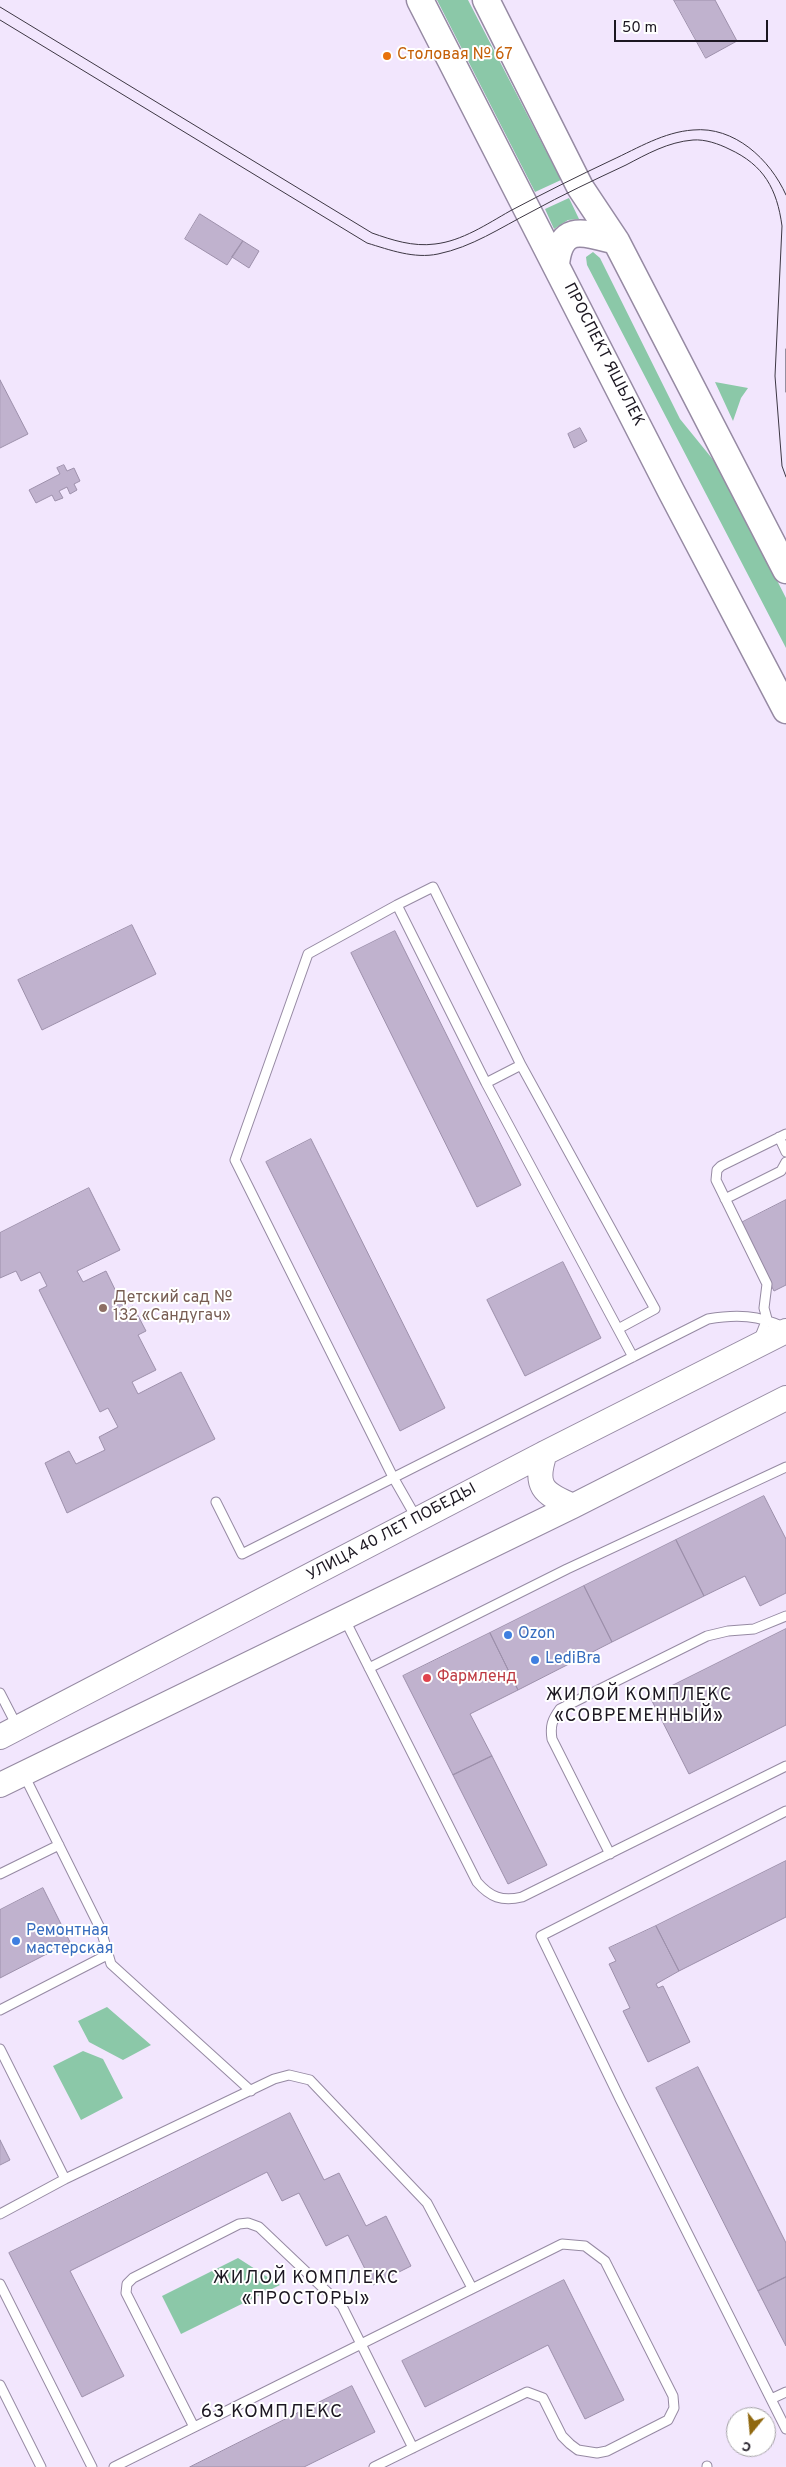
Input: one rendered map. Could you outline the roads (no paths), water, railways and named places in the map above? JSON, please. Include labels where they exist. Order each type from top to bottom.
[{"type":"main road","name":"ПРОСПЕКТ ЯШЬЛЕК","points":[[420,0],[671,491],[786,710]]},
{"type":"main road","points":[[486,0],[580,187],[616,241],[786,570]]},
{"type":"main road","points":[[556,264],[558,249],[566,238],[576,232],[616,241]]},
{"type":"street","name":"УЛИЦА 40 ЛЕТ ПОБЕДЫ","points":[[9,1733],[545,1452],[756,1346],[780,1326]]},
{"type":"street","points":[[0,1785],[573,1506],[786,1398]]},
{"type":"street","points":[[545,1452],[539,1472],[543,1489],[554,1498],[573,1506]]},
{"type":"lane","points":[[417,1519],[393,1476],[235,1160],[308,954],[433,887],[521,1065],[655,1309],[618,1329]]},
{"type":"lane","points":[[397,905],[486,1083],[633,1357]]},
{"type":"lane","points":[[486,1083],[521,1065]]},
{"type":"lane","points":[[780,1326],[764,1308],[767,1288],[766,1280],[716,1180],[717,1170],[782,1135],[786,1152]]},
{"type":"lane","points":[[725,1198],[781,1171],[786,1162]]},
{"type":"lane","points":[[216,1502],[242,1554],[393,1476],[708,1320],[741,1315],[780,1326]]},
{"type":"lane","points":[[369,1668],[567,1569],[786,1468]]},
{"type":"lane","points":[[610,1854],[552,1739],[550,1727],[560,1709],[707,1636],[728,1631],[754,1629],[786,1616]]},
{"type":"lane","points":[[344,1617],[476,1882],[487,1893],[498,1899],[522,1898],[786,1766]]},
{"type":"lane","points":[[0,1693],[9,1733]]},
{"type":"lane","points":[[23,1773],[101,1930],[107,1955],[117,1972],[250,2090]]},
{"type":"lane","points":[[786,1810],[541,1936],[624,2107],[786,2429]]},
{"type":"lane","points":[[0,1874],[59,1845]]},
{"type":"lane","points":[[0,2010],[107,1955]]},
{"type":"lane","points":[[0,2049],[65,2179]]},
{"type":"lane","points":[[0,2214],[65,2179],[250,2090],[289,2075],[310,2080],[427,2202],[472,2288]]},
{"type":"lane","points":[[194,2427],[126,2293],[126,2288],[133,2278],[239,2224],[248,2223],[259,2227],[342,2306],[413,2448]]},
{"type":"lane","points":[[114,2467],[562,2244],[575,2244],[593,2250],[605,2261],[673,2396],[675,2403],[672,2415],[668,2420],[607,2451],[587,2452],[570,2444],[562,2436],[543,2398],[527,2392],[374,2467]]},
{"type":"lane","points":[[0,2284],[92,2467]]},
{"type":"lane","points":[[0,2386],[41,2467]]},
{"type":"lane","points":[[771,2399],[786,2392]]},
{"type":"tram line","points":[[0,7],[372,233],[403,242],[427,245],[455,239],[641,146],[661,137],[682,131],[708,130],[723,133],[736,139],[749,148],[770,169],[786,195]]},
{"type":"tram line","points":[[0,20],[367,243],[402,253],[429,255],[463,247],[554,200],[650,153],[675,143],[693,140],[707,141],[721,145],[741,155],[760,171],[767,180],[777,201],[782,226],[775,376],[782,466],[786,477]]},
{"type":"tram line","points":[[786,349],[786,392]]},
{"type":"place","name":"Столовая № 67","points":[[387,56]]},
{"type":"place","name":"Детский сад № 132 «Сандугач»","points":[[103,1308]]},
{"type":"place","name":"Ozon","points":[[508,1635]]},
{"type":"place","name":"LediBra","points":[[535,1660]]},
{"type":"place","name":"Фармленд","points":[[427,1678]]},
{"type":"place","name":"Ремонтная мастерская","points":[[16,1941]]},
{"type":"district","name":"ЖИЛОЙ КОМПЛЕКС «СОВРЕМЕННЫЙ»","points":[[639,1706]]},
{"type":"district","name":"ЖИЛОЙ КОМПЛЕКС «ПРОСТОРЫ»","points":[[306,2289]]},
{"type":"district","name":"63 КОМПЛЕКС","points":[[272,2413]]}]
